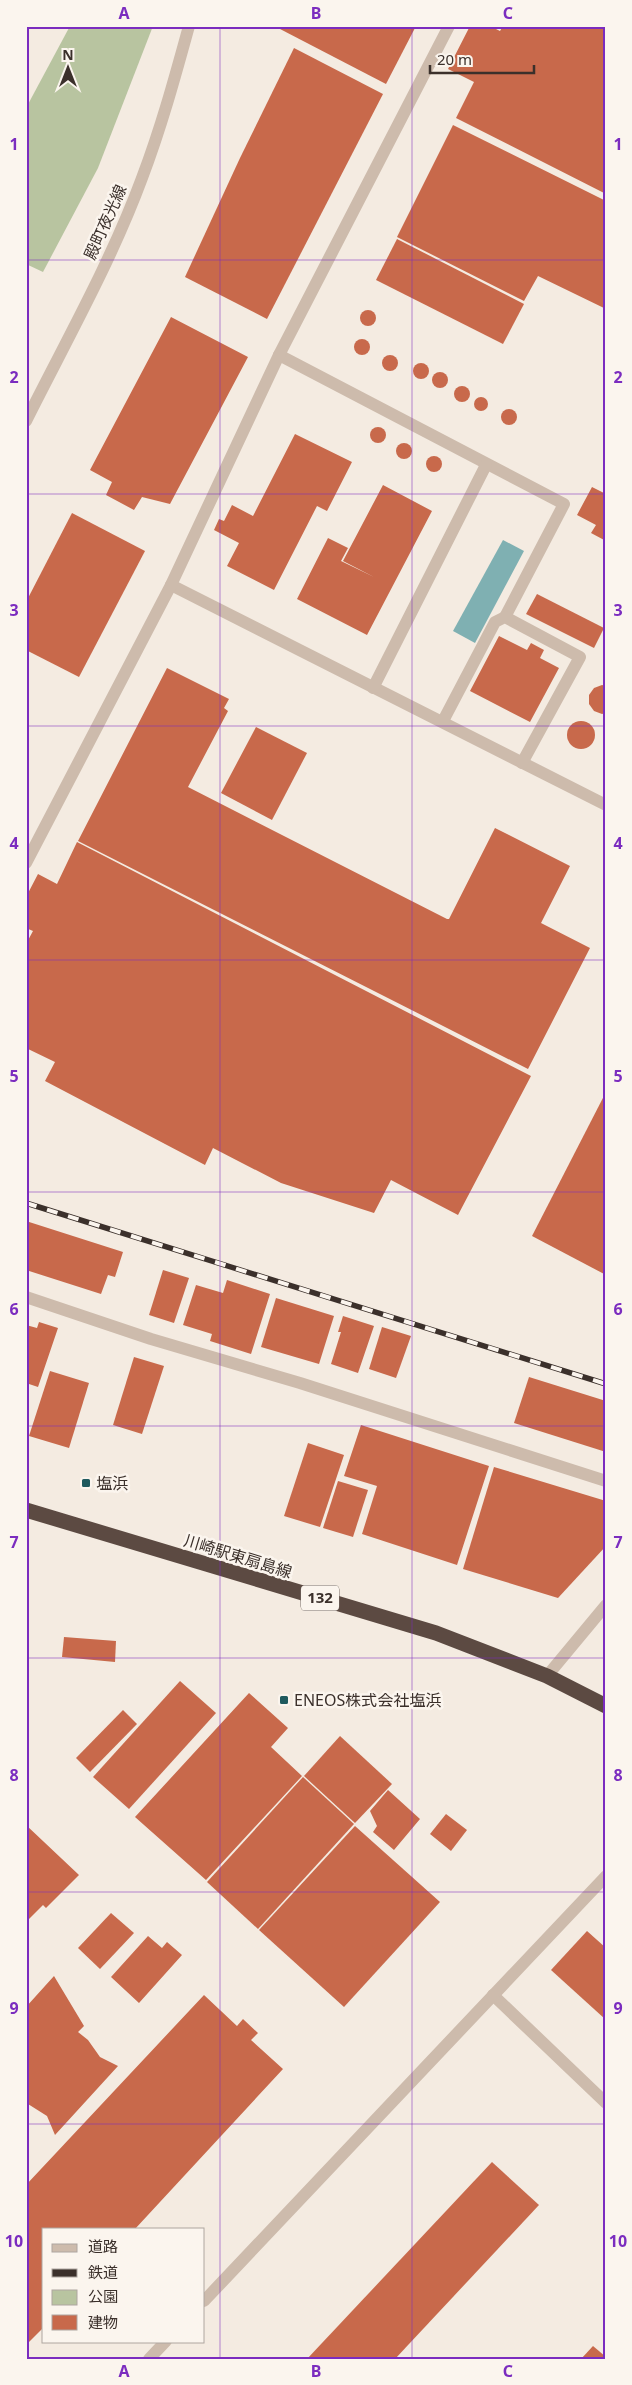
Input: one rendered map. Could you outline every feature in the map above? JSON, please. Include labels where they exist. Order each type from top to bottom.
[{"type":"highway","name":"川崎駅東扇島線","points":[[26,1510],[436,1633],[547,1676],[606,1706]]},
{"type":"street","name":"殿町夜光線","points":[[26,421],[105,264],[142,179],[169,99],[190,26]]},
{"type":"street","points":[[26,863],[171,585],[279,355],[449,26]]},
{"type":"street","points":[[279,355],[486,465],[564,504],[505,617],[495,622],[442,721]]},
{"type":"street","points":[[373,688],[486,465]]},
{"type":"street","points":[[171,585],[606,805]]},
{"type":"street","points":[[505,617],[580,657],[522,763]]},
{"type":"street","points":[[26,1297],[151,1339],[300,1383],[606,1481]]},
{"type":"street","points":[[547,1676],[606,1605]]},
{"type":"street","points":[[205,2300],[606,1876]]},
{"type":"street","points":[[493,1995],[606,2103]]},
{"type":"street","points":[[149,2359],[165,2342]]},
{"type":"green space","points":[[70,26],[153,26],[98,168],[43,272],[26,264],[26,108]]},
{"type":"water","points":[[503,540],[524,551],[475,643],[453,631]]},
{"type":"building","points":[[281,26],[416,26],[386,84],[280,29]]},
{"type":"building","points":[[470,26],[490,26],[500,31],[503,26],[606,26],[606,194],[456,118],[474,82],[448,69]]},
{"type":"building","points":[[294,48],[383,94],[267,319],[185,277]]},
{"type":"building","points":[[453,125],[606,201],[606,309],[538,276],[524,301],[397,237]]},
{"type":"building","points":[[397,239],[524,304],[503,344],[376,280]]},
{"type":"building","points":[[365,310],[371,310],[376,315],[374,324],[365,326],[360,321],[360,315]]},
{"type":"building","points":[[171,317],[248,357],[170,504],[142,497],[134,510],[106,495],[112,482],[90,470]]},
{"type":"building","points":[[359,339],[365,339],[370,344],[368,353],[359,355],[354,350],[354,344]]},
{"type":"building","points":[[390,355],[396,357],[398,363],[396,369],[390,371],[384,369],[382,363],[384,357]]},
{"type":"building","points":[[421,363],[427,365],[429,371],[427,377],[421,379],[415,377],[413,371],[415,365]]},
{"type":"building","points":[[440,372],[448,380],[440,388],[432,380]]},
{"type":"building","points":[[462,386],[468,388],[470,394],[468,400],[462,402],[456,400],[454,394],[456,388]]},
{"type":"building","points":[[478,397],[484,397],[488,404],[484,411],[478,411],[474,407],[474,401]]},
{"type":"building","points":[[509,409],[517,417],[509,425],[501,417]]},
{"type":"building","points":[[378,427],[384,429],[386,435],[384,441],[378,443],[372,441],[370,435],[372,429]]},
{"type":"building","points":[[295,434],[352,462],[327,511],[317,506],[274,590],[227,566],[239,543],[214,530],[219,519],[224,521],[232,505],[253,516]]},
{"type":"building","points":[[404,443],[412,451],[404,459],[396,451]]},
{"type":"building","points":[[434,456],[442,464],[434,472],[426,464]]},
{"type":"building","points":[[383,485],[432,511],[367,635],[297,599],[328,538],[348,548],[341,561],[374,577],[343,561]]},
{"type":"building","points":[[592,487],[606,494],[606,541],[591,533],[596,525],[577,515]]},
{"type":"building","points":[[72,513],[145,551],[79,677],[26,650],[26,602]]},
{"type":"building","points":[[537,594],[604,628],[594,648],[526,614]]},
{"type":"building","points":[[499,636],[527,650],[531,643],[544,650],[540,658],[559,668],[530,722],[470,691]]},
{"type":"building","points":[[167,668],[229,699],[224,708],[228,711],[188,787],[447,919],[449,919],[495,828],[570,866],[541,923],[590,948],[528,1069],[78,841]]},
{"type":"building","points":[[602,685],[606,686],[606,713],[602,714],[594,711],[589,704],[589,695],[594,688]]},
{"type":"building","points":[[581,721],[591,725],[595,735],[591,745],[581,749],[571,745],[567,735],[571,725]]},
{"type":"building","points":[[256,727],[307,753],[272,820],[221,793]]},
{"type":"building","points":[[77,842],[531,1076],[458,1215],[391,1180],[374,1213],[281,1183],[213,1148],[205,1165],[45,1081],[55,1062],[26,1048],[26,944],[33,931],[26,928],[26,897],[38,874],[57,884]]},
{"type":"building","points":[[606,1092],[606,1275],[532,1236]]},
{"type":"building","points":[[26,1221],[123,1252],[115,1277],[108,1275],[101,1294],[26,1270]]},
{"type":"building","points":[[163,1270],[189,1278],[174,1323],[149,1315]]},
{"type":"building","points":[[227,1280],[270,1294],[251,1354],[210,1341],[212,1334],[183,1325],[196,1285],[223,1293]]},
{"type":"building","points":[[276,1298],[334,1316],[319,1364],[261,1347]]},
{"type":"building","points":[[343,1316],[374,1326],[358,1373],[331,1364],[341,1332],[338,1332]]},
{"type":"building","points":[[39,1322],[58,1328],[38,1387],[26,1383],[26,1325],[37,1328]]},
{"type":"building","points":[[382,1327],[411,1336],[396,1378],[369,1369]]},
{"type":"building","points":[[134,1357],[164,1366],[142,1434],[113,1425]]},
{"type":"building","points":[[50,1371],[89,1383],[69,1448],[29,1436]]},
{"type":"building","points":[[529,1377],[606,1401],[606,1452],[514,1423]]},
{"type":"building","points":[[361,1425],[489,1466],[457,1565],[362,1534],[377,1486],[344,1476]]},
{"type":"building","points":[[308,1443],[344,1455],[320,1527],[284,1516]]},
{"type":"building","points":[[494,1467],[606,1501],[606,1546],[558,1598],[463,1569]]},
{"type":"building","points":[[338,1481],[368,1490],[353,1537],[323,1528]]},
{"type":"building","points":[[64,1637],[116,1641],[115,1662],[62,1657]]},
{"type":"building","points":[[180,1681],[216,1713],[129,1809],[93,1777]]},
{"type":"building","points":[[249,1693],[288,1728],[271,1747],[302,1776],[206,1880],[135,1817]]},
{"type":"building","points":[[123,1710],[137,1724],[90,1772],[76,1758]]},
{"type":"building","points":[[340,1736],[392,1784],[355,1823],[304,1776]]},
{"type":"building","points":[[303,1777],[354,1824],[258,1929],[207,1882]]},
{"type":"building","points":[[388,1790],[420,1819],[394,1850],[373,1832],[377,1826],[370,1811]]},
{"type":"building","points":[[446,1814],[467,1830],[451,1851],[430,1834]]},
{"type":"building","points":[[26,1825],[79,1875],[46,1908],[43,1905],[26,1922]]},
{"type":"building","points":[[355,1826],[440,1902],[344,2007],[259,1930]]},
{"type":"building","points":[[111,1913],[134,1933],[100,1969],[78,1948]]},
{"type":"building","points":[[587,1931],[606,1948],[605,2019],[551,1970]]},
{"type":"building","points":[[148,1936],[162,1948],[167,1942],[182,1955],[139,2003],[111,1977]]},
{"type":"building","points":[[54,1976],[84,2026],[78,2032],[88,2040],[100,2057],[118,2066],[55,2135],[47,2116],[28,2104],[26,2100],[26,2007]]},
{"type":"building","points":[[204,1995],[237,2026],[243,2019],[258,2033],[251,2040],[283,2069],[136,2228],[42,2228],[42,2329],[26,2345],[26,2185]]},
{"type":"building","points":[[492,2162],[539,2205],[395,2359],[307,2359]]},
{"type":"building","points":[[593,2346],[606,2357],[606,2359],[581,2359]]},
{"type":"railway","points":[[26,1203],[606,1384]]},
{"type":"place","name":"塩浜","points":[[86,1483]]},
{"type":"place","name":"ENEOS株式会社塩浜","points":[[284,1700]]}]
